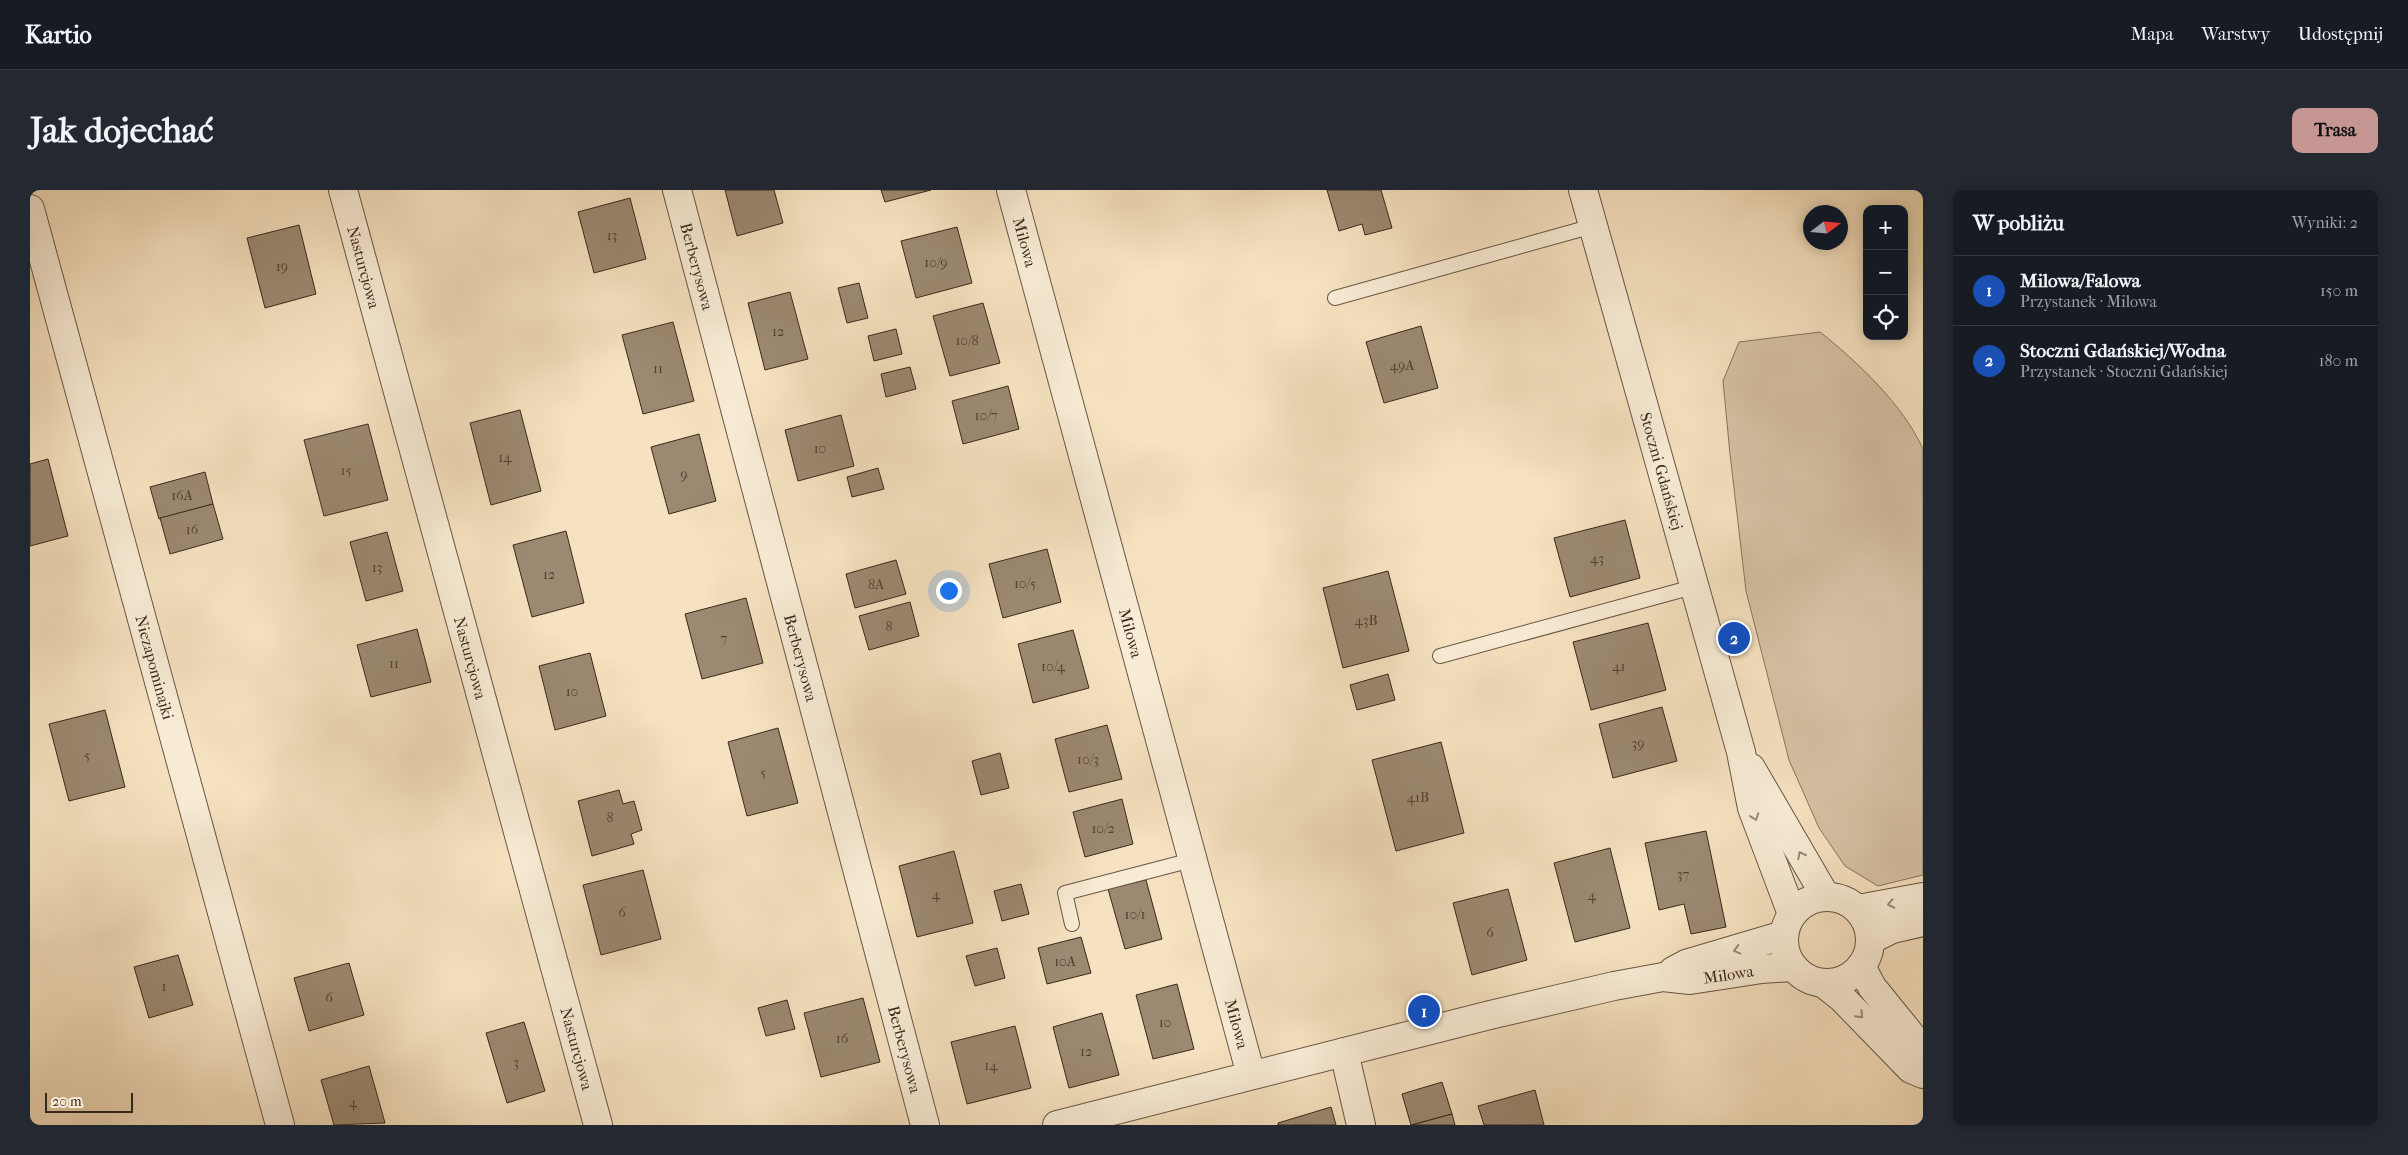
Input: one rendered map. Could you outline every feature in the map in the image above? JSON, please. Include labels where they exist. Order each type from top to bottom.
[{"type":"street","name":"Nasturcjowa","points":[[343,190],[598,1125]]},
{"type":"street","name":"Berberysowa","points":[[677,190],[925,1125]]},
{"type":"street","name":"Milowa","points":[[1011,190],[1251,1075]]},
{"type":"street","name":"Stoczni Gdańskiej","points":[[1583,190],[1693,587],[1741,752],[1752,808],[1788,925]]},
{"type":"street","name":"Niezapominajki","points":[[30,209],[280,1125]]},
{"type":"street","name":"Stoczni Gdańskiej","points":[[1741,752],[1787,826],[1826,897]]},
{"type":"street","points":[[1826,897],[1848,902],[1858,910],[1864,919],[1870,940],[1866,958],[1861,966],[1850,976],[1837,982],[1824,983],[1812,980],[1793,966],[1784,946],[1788,925],[1801,905],[1813,899],[1826,897]]},
{"type":"street","points":[[1858,910],[1923,897]]},
{"type":"street","points":[[1870,940],[1892,929],[1923,922]]},
{"type":"street","name":"Milowa","points":[[1056,1125],[1490,1015],[1663,977],[1686,964],[1788,925]]},
{"type":"street","name":"Milowa","points":[[1663,977],[1690,980],[1793,966]]},
{"type":"street","points":[[1861,966],[1872,987],[1923,1050]]},
{"type":"street","points":[[1824,983],[1842,998],[1911,1069],[1923,1074]]},
{"type":"street","points":[[1344,1052],[1361,1125]]},
{"type":"lane","points":[[1335,298],[1593,226]]},
{"type":"lane","points":[[1440,656],[1693,587]]},
{"type":"lane","points":[[1072,924],[1065,893],[1192,860]]},
{"type":"shaded area","points":[[1820,332],[1878,385],[1904,416],[1923,449],[1923,875],[1878,886],[1845,866],[1819,828],[1789,760],[1746,591],[1730,454],[1723,381],[1739,342]]},
{"type":"building","points":[[725,190],[774,190],[783,223],[737,236]]},
{"type":"building","points":[[881,190],[931,190],[885,202]]},
{"type":"building","points":[[1327,190],[1381,190],[1392,228],[1365,235],[1362,224],[1339,231]]},
{"type":"building","points":[[630,198],[646,259],[594,273],[578,212]]},
{"type":"building","points":[[299,225],[316,294],[265,308],[247,238]]},
{"type":"building","points":[[957,227],[972,283],[916,298],[901,241]]},
{"type":"building","points":[[859,283],[868,318],[847,323],[838,288]]},
{"type":"building","points":[[790,292],[808,359],[765,370],[748,303]]},
{"type":"building","points":[[983,303],[1000,363],[950,376],[933,316]]},
{"type":"building","points":[[673,322],[694,401],[643,414],[622,335]]},
{"type":"building","points":[[1421,326],[1438,388],[1384,403],[1366,342]]},
{"type":"building","points":[[896,329],[902,354],[874,361],[868,336]]},
{"type":"building","points":[[910,367],[916,389],[886,397],[881,374]]},
{"type":"building","points":[[1008,386],[1019,429],[963,444],[952,401]]},
{"type":"building","points":[[520,410],[541,491],[491,505],[470,423]]},
{"type":"building","points":[[841,415],[854,466],[798,481],[785,430]]},
{"type":"building","points":[[368,424],[388,500],[324,516],[304,440]]},
{"type":"building","points":[[699,434],[716,501],[669,514],[651,447]]},
{"type":"building","points":[[48,459],[68,536],[30,546],[30,464]]},
{"type":"building","points":[[878,468],[884,489],[852,497],[847,477]]},
{"type":"building","points":[[205,472],[213,504],[159,519],[150,487]]},
{"type":"building","points":[[213,504],[223,539],[170,554],[160,518]]},
{"type":"building","points":[[1625,520],[1640,578],[1570,597],[1554,538]]},
{"type":"building","points":[[566,531],[584,603],[532,617],[513,545]]},
{"type":"building","points":[[387,532],[403,591],[366,601],[350,542]]},
{"type":"building","points":[[1047,549],[1061,602],[1003,618],[989,564]]},
{"type":"building","points":[[896,560],[906,594],[855,608],[846,574]]},
{"type":"building","points":[[1388,571],[1409,651],[1343,668],[1323,588]]},
{"type":"building","points":[[746,598],[763,663],[702,679],[685,614]]},
{"type":"building","points":[[910,602],[919,636],[869,650],[859,616]]},
{"type":"building","points":[[1648,623],[1666,690],[1591,710],[1573,642]]},
{"type":"building","points":[[417,629],[431,682],[371,697],[357,645]]},
{"type":"building","points":[[1073,630],[1089,688],[1033,703],[1018,644]]},
{"type":"building","points":[[590,653],[606,716],[555,730],[539,666]]},
{"type":"building","points":[[1388,674],[1395,700],[1357,710],[1350,685]]},
{"type":"building","points":[[1662,707],[1677,761],[1613,778],[1599,724]]},
{"type":"building","points":[[105,710],[125,787],[69,801],[49,724]]},
{"type":"building","points":[[1107,725],[1122,779],[1069,792],[1055,739]]},
{"type":"building","points":[[778,728],[798,803],[747,816],[728,742]]},
{"type":"building","points":[[1441,742],[1464,833],[1396,851],[1372,760]]},
{"type":"building","points":[[1000,753],[1009,788],[981,795],[972,761]]},
{"type":"building","points":[[619,790],[623,804],[634,801],[642,830],[631,834],[634,844],[592,856],[578,801]]},
{"type":"building","points":[[1122,799],[1133,844],[1085,857],[1073,812]]},
{"type":"building","points":[[1706,831],[1726,927],[1691,934],[1684,904],[1659,910],[1645,843]]},
{"type":"building","points":[[1610,848],[1630,928],[1575,942],[1554,863]]},
{"type":"building","points":[[954,851],[973,923],[917,937],[899,866]]},
{"type":"building","points":[[643,870],[661,939],[601,955],[583,885]]},
{"type":"building","points":[[1146,880],[1162,939],[1125,949],[1108,889]]},
{"type":"building","points":[[1021,884],[1029,914],[1002,921],[994,891]]},
{"type":"building","points":[[1508,889],[1527,960],[1472,975],[1453,903]]},
{"type":"building","points":[[1081,937],[1091,973],[1047,984],[1038,948]]},
{"type":"building","points":[[997,948],[1005,978],[975,986],[966,956]]},
{"type":"building","points":[[178,955],[193,1005],[149,1018],[134,967]]},
{"type":"building","points":[[349,963],[364,1015],[309,1031],[294,978]]},
{"type":"building","points":[[1177,984],[1194,1049],[1153,1059],[1136,995]]},
{"type":"building","points":[[863,998],[880,1062],[821,1077],[804,1013]]},
{"type":"building","points":[[787,1000],[795,1029],[766,1036],[758,1008]]},
{"type":"building","points":[[1102,1013],[1119,1075],[1069,1088],[1053,1027]]},
{"type":"building","points":[[524,1022],[545,1091],[507,1103],[486,1033]]},
{"type":"building","points":[[1015,1026],[1031,1088],[967,1104],[951,1042]]},
{"type":"building","points":[[369,1066],[385,1123],[334,1125],[321,1080]]},
{"type":"building","points":[[1442,1082],[1452,1114],[1411,1125],[1402,1094]]},
{"type":"building","points":[[1535,1090],[1544,1125],[1484,1125],[1478,1106]]},
{"type":"building","points":[[1331,1107],[1336,1125],[1278,1125],[1278,1123]]},
{"type":"building","points":[[1452,1114],[1455,1125],[1412,1125]]},
{"type":"place","name":"Stoczni Gdańskiej/Wodna","points":[[1734,638]]},
{"type":"place","name":"Milowa/Falowa","points":[[1424,1011]]}]
